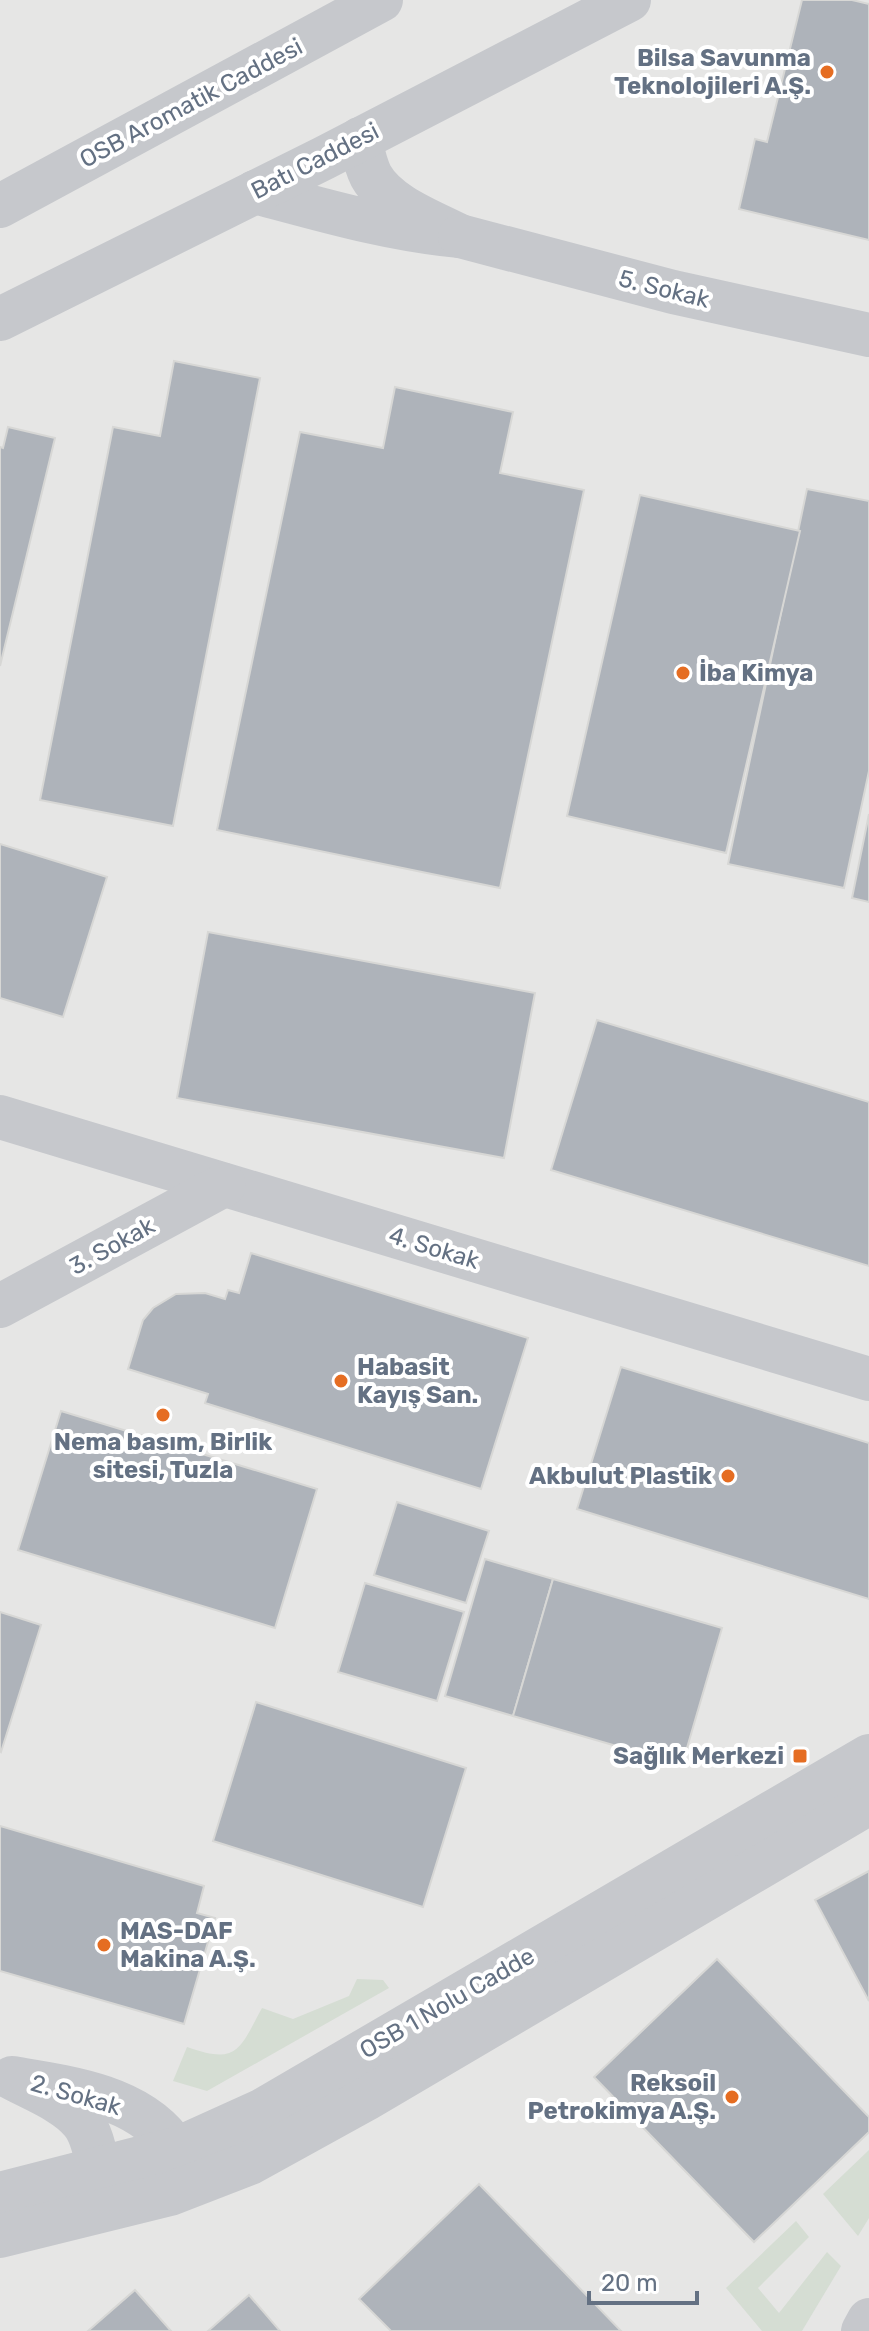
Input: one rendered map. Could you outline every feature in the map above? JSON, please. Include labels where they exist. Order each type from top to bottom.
[{"type":"street","name":"OSB Aromatik Caddesi","points":[[0,206],[332,12],[381,0]]},
{"type":"street","name":"Batı Caddesi","points":[[0,319],[629,0]]},
{"type":"street","name":"5. Sokak","points":[[360,139],[373,178],[383,191],[415,213],[460,236]]},
{"type":"street","name":"5. Sokak","points":[[255,192],[422,233],[460,236],[673,292],[869,335]]},
{"type":"street","name":"4. Sokak","points":[[0,1117],[869,1379]]},
{"type":"street","name":"3. Sokak","points":[[0,1306],[224,1185]]},
{"type":"street","name":"OSB 1 Nolu Cadde","points":[[0,2194],[172,2150],[263,2110],[869,1756]]},
{"type":"street","name":"OSB 1 Nolu Cadde","points":[[0,2236],[170,2194],[250,2163],[335,2117],[869,1803]]},
{"type":"street","name":"2. Sokak","points":[[6,2076],[60,2086],[120,2105],[144,2116],[162,2131],[170,2141],[172,2150]]},
{"type":"street","name":"2. Sokak","points":[[6,2076],[70,2111],[82,2122],[90,2135],[99,2170]]},
{"type":"street","points":[[170,2194],[174,2182],[172,2150]]},
{"type":"street","points":[[863,2331],[869,2320]]},
{"type":"shaded area","points":[[0,0],[869,0],[869,2331],[0,2331]]},
{"type":"shaded area","points":[[357,1979],[383,1980],[389,1988],[207,2091],[173,2081],[187,2047],[227,2054],[242,2044],[262,2008],[293,2019],[349,1996]]},
{"type":"shaded area","points":[[869,2150],[869,2218],[858,2236],[823,2194]]},
{"type":"shaded area","points":[[796,2221],[809,2237],[758,2288],[779,2313],[827,2252],[841,2266],[802,2331],[762,2331],[726,2288]]},
{"type":"building","name":"Bilsa Savunma Teknolojileri A.Ş.","points":[[802,0],[852,0],[869,4],[869,240],[739,209],[755,139],[767,142]]},
{"type":"building","points":[[174,361],[260,378],[173,826],[40,800],[113,427],[160,436]]},
{"type":"building","points":[[395,387],[513,412],[500,473],[584,490],[500,888],[217,830],[300,432],[383,448]]},
{"type":"building","points":[[8,427],[55,438],[0,666],[0,447],[3,448]]},
{"type":"building","points":[[807,489],[869,501],[869,771],[844,888],[728,864]]},
{"type":"building","name":"İba Kimya","points":[[640,495],[800,531],[726,853],[567,816]]},
{"type":"building","points":[[869,814],[869,902],[852,898]]},
{"type":"building","points":[[0,844],[107,877],[63,1017],[0,998]]},
{"type":"building","points":[[208,932],[535,993],[504,1158],[177,1098]]},
{"type":"building","points":[[597,1020],[869,1102],[869,1266],[551,1170]]},
{"type":"building","name":"Habasit Kayış San.","points":[[251,1253],[528,1338],[481,1489],[205,1403],[208,1394],[128,1369],[143,1320],[153,1308],[176,1294],[205,1293],[225,1299],[228,1290],[239,1293]]},
{"type":"building","name":"Akbulut Plastik","points":[[621,1367],[869,1443],[869,1599],[577,1509]]},
{"type":"building","points":[[61,1411],[317,1489],[275,1628],[18,1550]]},
{"type":"building","points":[[397,1502],[489,1531],[466,1603],[374,1575]]},
{"type":"building","points":[[485,1559],[553,1579],[513,1716],[445,1696]]},
{"type":"building","points":[[553,1579],[722,1628],[682,1765],[513,1716]]},
{"type":"building","points":[[365,1583],[464,1612],[437,1701],[338,1672]]},
{"type":"building","points":[[0,1612],[41,1625],[1,1752],[0,1751]]},
{"type":"building","points":[[256,1702],[466,1768],[423,1907],[213,1841]]},
{"type":"building","name":"MAS-DAF Makina A.Ş.","points":[[0,1826],[204,1886],[197,1913],[215,1918],[184,2024],[0,1971]]},
{"type":"building","points":[[869,1871],[869,2001],[815,1900]]},
{"type":"building","name":"Reksoil Petrokimya A.Ş.","points":[[717,1959],[869,2117],[869,2132],[754,2242],[594,2077]]},
{"type":"building","points":[[479,2184],[621,2331],[391,2331],[359,2299]]},
{"type":"building","points":[[135,2290],[171,2331],[88,2331]]},
{"type":"building","points":[[249,2295],[280,2331],[208,2331]]},
{"type":"place","name":"Bilsa Savunma Teknolojileri A.Ş.","points":[[827,72]]},
{"type":"place","name":"İba Kimya","points":[[683,673]]},
{"type":"place","name":"Habasit Kayış San.","points":[[341,1381]]},
{"type":"place","name":"Nema basım, Birlik sitesi, Tuzla","points":[[163,1415]]},
{"type":"place","name":"Akbulut Plastik","points":[[728,1476]]},
{"type":"place","name":"Sağlık Merkezi","points":[[800,1756]]},
{"type":"place","name":"MAS-DAF Makina A.Ş.","points":[[104,1945]]},
{"type":"place","name":"Reksoil Petrokimya A.Ş.","points":[[732,2097]]}]
